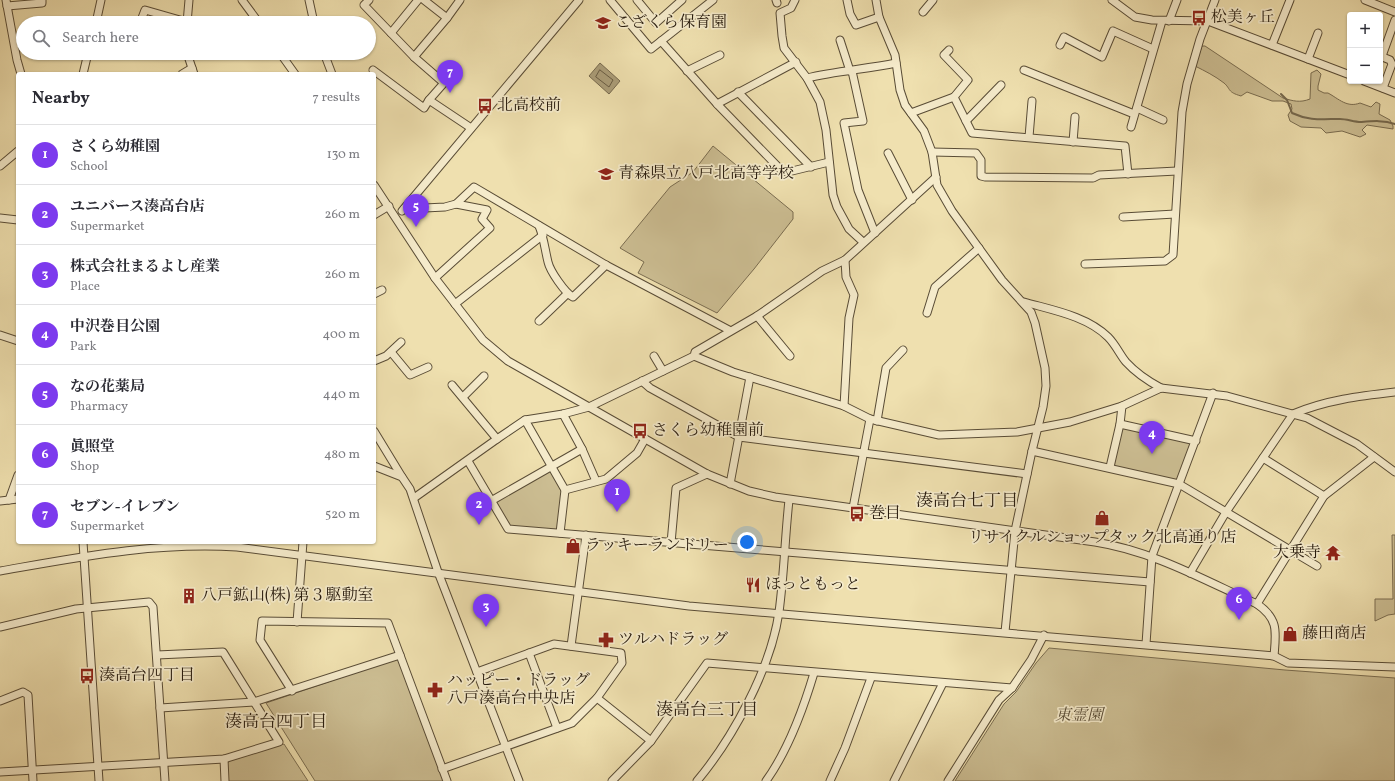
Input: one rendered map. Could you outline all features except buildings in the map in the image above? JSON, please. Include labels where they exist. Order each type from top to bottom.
[{"type":"street","points":[[16,55],[6,3],[42,3],[42,0]]},
{"type":"street","points":[[98,16],[101,0]]},
{"type":"street","points":[[188,16],[189,0]]},
{"type":"street","points":[[242,0],[254,16]]},
{"type":"street","points":[[309,0],[312,16]]},
{"type":"street","points":[[370,0],[364,6],[374,16]]},
{"type":"street","points":[[391,33],[418,0]]},
{"type":"street","points":[[424,0],[447,18]]},
{"type":"street","points":[[414,57],[460,0]]},
{"type":"street","points":[[396,217],[579,0]]},
{"type":"street","points":[[610,0],[651,49],[713,0]]},
{"type":"street","points":[[637,0],[656,23],[682,0]]},
{"type":"street","points":[[795,0],[791,8],[780,13],[784,48],[807,78],[820,102],[825,124],[833,195],[837,207],[849,229],[863,242]]},
{"type":"street","points":[[847,0],[850,14],[856,25],[879,17]]},
{"type":"street","points":[[876,0],[879,17],[889,36],[896,63],[900,90],[905,104],[924,131],[932,152],[936,177],[942,195],[1010,290],[1024,302],[1031,312],[1035,323],[1045,368],[1046,391],[1015,531],[1005,632]]},
{"type":"street","points":[[923,12],[932,0]]},
{"type":"street","points":[[1112,0],[1135,17],[1165,21],[1208,21],[1347,74]]},
{"type":"street","points":[[1131,127],[1153,49],[1165,21],[1177,0]]},
{"type":"street","points":[[1085,264],[1169,260],[1172,255],[1174,214],[1186,84],[1200,39],[1215,0]]},
{"type":"street","points":[[1272,45],[1290,0]]},
{"type":"street","points":[[1365,0],[1395,12]]},
{"type":"street","points":[[143,16],[145,10],[164,16]]},
{"type":"street","points":[[376,18],[414,57],[444,83],[424,108],[376,72]]},
{"type":"street","points":[[1383,51],[1395,20]]},
{"type":"street","points":[[1060,45],[1064,38],[1102,58],[1113,31],[1153,49]]},
{"type":"street","points":[[1308,59],[1318,33]]},
{"type":"street","points":[[840,40],[851,71],[863,121],[844,123],[858,190],[875,233]]},
{"type":"street","points":[[662,41],[717,104],[782,171],[788,172],[829,162]]},
{"type":"street","points":[[912,113],[954,97],[968,80],[944,55],[949,50]]},
{"type":"street","points":[[687,71],[720,55]]},
{"type":"street","points":[[1383,57],[1390,60],[1392,64],[1383,88]]},
{"type":"street","points":[[17,60],[21,72]]},
{"type":"street","points":[[83,72],[86,60]]},
{"type":"street","points":[[189,60],[193,71]]},
{"type":"street","points":[[285,60],[294,72]]},
{"type":"street","points":[[327,60],[331,72]]},
{"type":"street","points":[[717,104],[796,62]]},
{"type":"street","points":[[807,78],[829,72],[851,71],[896,63]]},
{"type":"street","points":[[1024,70],[1163,120]]},
{"type":"street","points":[[1372,84],[1395,92]]},
{"type":"street","points":[[966,121],[1001,85]]},
{"type":"street","points":[[738,92],[810,167]]},
{"type":"street","points":[[954,97],[972,134],[1029,137],[1125,146],[1128,174]]},
{"type":"street","points":[[429,100],[471,128]]},
{"type":"street","points":[[1029,137],[1032,101]]},
{"type":"street","points":[[1073,142],[1075,116]]},
{"type":"street","points":[[932,152],[976,153],[981,160],[981,176],[985,177],[1093,178],[1100,175],[1178,172]]},
{"type":"street","points":[[0,166],[16,153]]},
{"type":"street","points":[[888,153],[912,200]]},
{"type":"street","points":[[414,498],[525,420],[563,414],[588,407],[694,356],[695,352],[729,330],[757,316],[822,271],[845,260],[936,177]]},
{"type":"street","points":[[404,209],[446,207],[456,204],[474,187],[606,265],[729,330]]},
{"type":"street","points":[[376,188],[424,263],[483,340],[496,352],[508,361],[707,474],[749,491],[789,500],[1115,545],[1152,556],[1257,604],[1272,617],[1275,626],[1274,656]]},
{"type":"street","points":[[435,278],[490,228],[482,219],[487,210],[456,204]]},
{"type":"street","points":[[376,214],[389,206]]},
{"type":"street","points":[[1123,216],[1174,214]]},
{"type":"street","points":[[0,218],[16,220]]},
{"type":"street","points":[[539,226],[543,235],[548,264],[567,294],[573,297],[606,265]]},
{"type":"street","points":[[455,304],[543,235]]},
{"type":"street","points":[[928,313],[935,287],[979,248]]},
{"type":"street","points":[[844,406],[849,318],[854,295],[844,273],[845,260]]},
{"type":"street","points":[[376,293],[382,290]]},
{"type":"street","points":[[539,321],[567,294]]},
{"type":"street","points":[[1024,302],[1084,321],[1097,328],[1108,337],[1126,362],[1136,372],[1161,388],[1213,393],[1307,418],[1357,444],[1395,472]]},
{"type":"street","points":[[757,316],[790,356]]},
{"type":"street","points":[[0,335],[16,340]]},
{"type":"street","points":[[376,360],[391,352],[401,342]]},
{"type":"street","points":[[853,508],[864,454],[886,368],[903,350]]},
{"type":"street","points":[[391,352],[410,375],[428,367]]},
{"type":"street","points":[[654,356],[663,371]]},
{"type":"street","points":[[694,356],[733,372],[844,406],[873,420],[939,434],[1017,432],[1037,429],[1085,419],[1122,406],[1161,388]]},
{"type":"street","points":[[463,398],[484,376]]},
{"type":"street","points":[[730,484],[750,376]]},
{"type":"street","points":[[642,381],[650,388],[739,437],[1027,474]]},
{"type":"street","points":[[452,384],[497,439]]},
{"type":"street","points":[[1190,573],[1226,512],[1293,414],[1310,407],[1344,398],[1395,392]]},
{"type":"street","points":[[1146,644],[1152,556],[1213,393]]},
{"type":"street","points":[[1110,467],[1120,424],[1122,406]]},
{"type":"street","points":[[563,414],[596,481]]},
{"type":"street","points":[[525,420],[565,490],[560,533]]},
{"type":"street","points":[[1120,424],[1196,441]]},
{"type":"street","points":[[376,434],[414,498],[438,572],[519,781]]},
{"type":"street","points":[[565,490],[606,479],[637,453],[645,439]]},
{"type":"street","points":[[491,500],[582,450]]},
{"type":"street","points":[[1032,450],[1179,484],[1317,566]]},
{"type":"street","points":[[1257,604],[1324,496],[1374,456]]},
{"type":"street","points":[[1263,458],[1324,496]]},
{"type":"street","points":[[468,461],[508,529],[1011,572],[1150,582]]},
{"type":"street","points":[[376,467],[402,477]]},
{"type":"street","points":[[671,543],[676,488],[707,474]]},
{"type":"street","points":[[9,500],[16,481]]},
{"type":"street","points":[[0,501],[16,499]]},
{"type":"street","points":[[697,781],[722,747],[740,718],[762,669],[775,633],[779,613],[789,500]]},
{"type":"street","points":[[571,646],[586,536]]},
{"type":"street","points":[[83,544],[99,781]]},
{"type":"street","points":[[297,622],[303,544]]},
{"type":"street","points":[[0,571],[84,556],[150,547],[195,545],[237,547],[302,554],[689,606],[1044,635],[1274,656],[1288,663],[1395,667]]},
{"type":"street","points":[[0,627],[87,607],[149,602],[153,607],[164,781]]},
{"type":"street","points":[[292,691],[260,640],[262,621],[388,623],[447,781]]},
{"type":"street","points":[[948,781],[999,700],[1012,688],[1031,660],[1044,635]]},
{"type":"street","points":[[442,769],[572,723],[597,698],[622,663],[621,653],[554,644],[477,672]]},
{"type":"street","points":[[0,772],[224,758],[279,742],[222,652],[157,655]]},
{"type":"street","points":[[529,653],[557,728]]},
{"type":"street","points":[[160,708],[254,702],[400,655]]},
{"type":"street","points":[[612,781],[652,741],[707,663],[871,678],[1012,688]]},
{"type":"street","points":[[766,781],[775,769],[804,708],[814,673]]},
{"type":"street","points":[[830,781],[845,748],[871,678]]},
{"type":"street","points":[[894,781],[943,683]]},
{"type":"street","points":[[0,701],[23,692],[28,695],[33,781]]},
{"type":"street","points":[[597,698],[652,741]]},
{"type":"street","points":[[224,758],[225,781]]},
{"type":"green space","points":[[1202,46],[1205,46],[1283,98],[1293,101],[1310,99],[1311,73],[1317,70],[1321,74],[1318,90],[1328,93],[1347,104],[1360,103],[1371,107],[1376,102],[1380,104],[1379,114],[1390,120],[1393,129],[1367,125],[1362,130],[1366,134],[1360,137],[1342,131],[1326,133],[1321,128],[1301,127],[1290,121],[1288,115],[1292,109],[1291,104],[1283,101],[1272,101],[1247,92],[1241,96],[1237,95],[1231,92],[1221,80],[1195,66]]},
{"type":"green space","points":[[713,146],[793,212],[793,219],[717,313],[638,273],[644,262],[620,248],[670,187],[693,172]]},
{"type":"green space","points":[[1120,424],[1196,441],[1179,484],[1110,467]]},
{"type":"green space","points":[[551,466],[565,490],[560,533],[508,529],[491,501]]},
{"type":"green space","points":[[1392,535],[1395,535],[1395,614],[1388,615],[1375,621],[1375,599],[1393,599]]},
{"type":"green space","name":"東霊園","points":[[1049,648],[1285,670],[1395,678],[1395,781],[955,781],[1004,704],[1016,692],[1036,663]]},
{"type":"green space","points":[[396,659],[399,660],[444,781],[315,781],[266,703]]},
{"type":"green space","points":[[284,744],[308,781],[228,781],[227,764],[229,761]]},
{"type":"water","points":[[600,63],[620,81],[609,94],[589,76]]},
{"type":"waterway","points":[[1281,94],[1287,100],[1292,113],[1298,116],[1316,119],[1343,119],[1358,122],[1383,121],[1395,124]]},
{"type":"place","name":"松美ヶ丘","points":[[1199,18]]},
{"type":"place","name":"こざくら保育園","points":[[603,23]]},
{"type":"place","name":"セブン-イレブン","points":[[450,93]]},
{"type":"place","name":"北高校前","points":[[485,106]]},
{"type":"place","name":"青森県立八戸北高等学校","points":[[606,174]]},
{"type":"place","name":"なの花薬局","points":[[416,227]]},
{"type":"place","name":"さくら幼稚園前","points":[[640,431]]},
{"type":"place","name":"中沢巻目公園","points":[[1152,454]]},
{"type":"place","name":"さくら幼稚園","points":[[617,512]]},
{"type":"place","name":"巻目","points":[[857,514]]},
{"type":"place","name":"リサイクルショップタック北高通り店","points":[[1102,518]]},
{"type":"place","name":"ユニバース湊高台店","points":[[479,525]]},
{"type":"place","name":"ラッキーランドリー","points":[[573,546]]},
{"type":"place","name":"大乗寺","points":[[1333,553]]},
{"type":"place","name":"ほっともっと","points":[[753,585]]},
{"type":"place","name":"八戸鉱山(株) 第３駆動室","points":[[189,596]]},
{"type":"place","name":"眞照堂","points":[[1239,620]]},
{"type":"place","name":"株式会社まるよし産業","points":[[486,627]]},
{"type":"place","name":"藤田商店","points":[[1290,634]]},
{"type":"place","name":"ツルハドラッグ","points":[[606,640]]},
{"type":"place","name":"湊高台四丁目","points":[[87,676]]},
{"type":"place","name":"ハッピー・ドラッグ 八戸湊高台中央店","points":[[435,690]]},
{"type":"district","name":"湊高台七丁目","points":[[967,501]]},
{"type":"district","name":"湊高台三丁目","points":[[707,710]]},
{"type":"district","name":"湊高台四丁目","points":[[276,722]]}]
